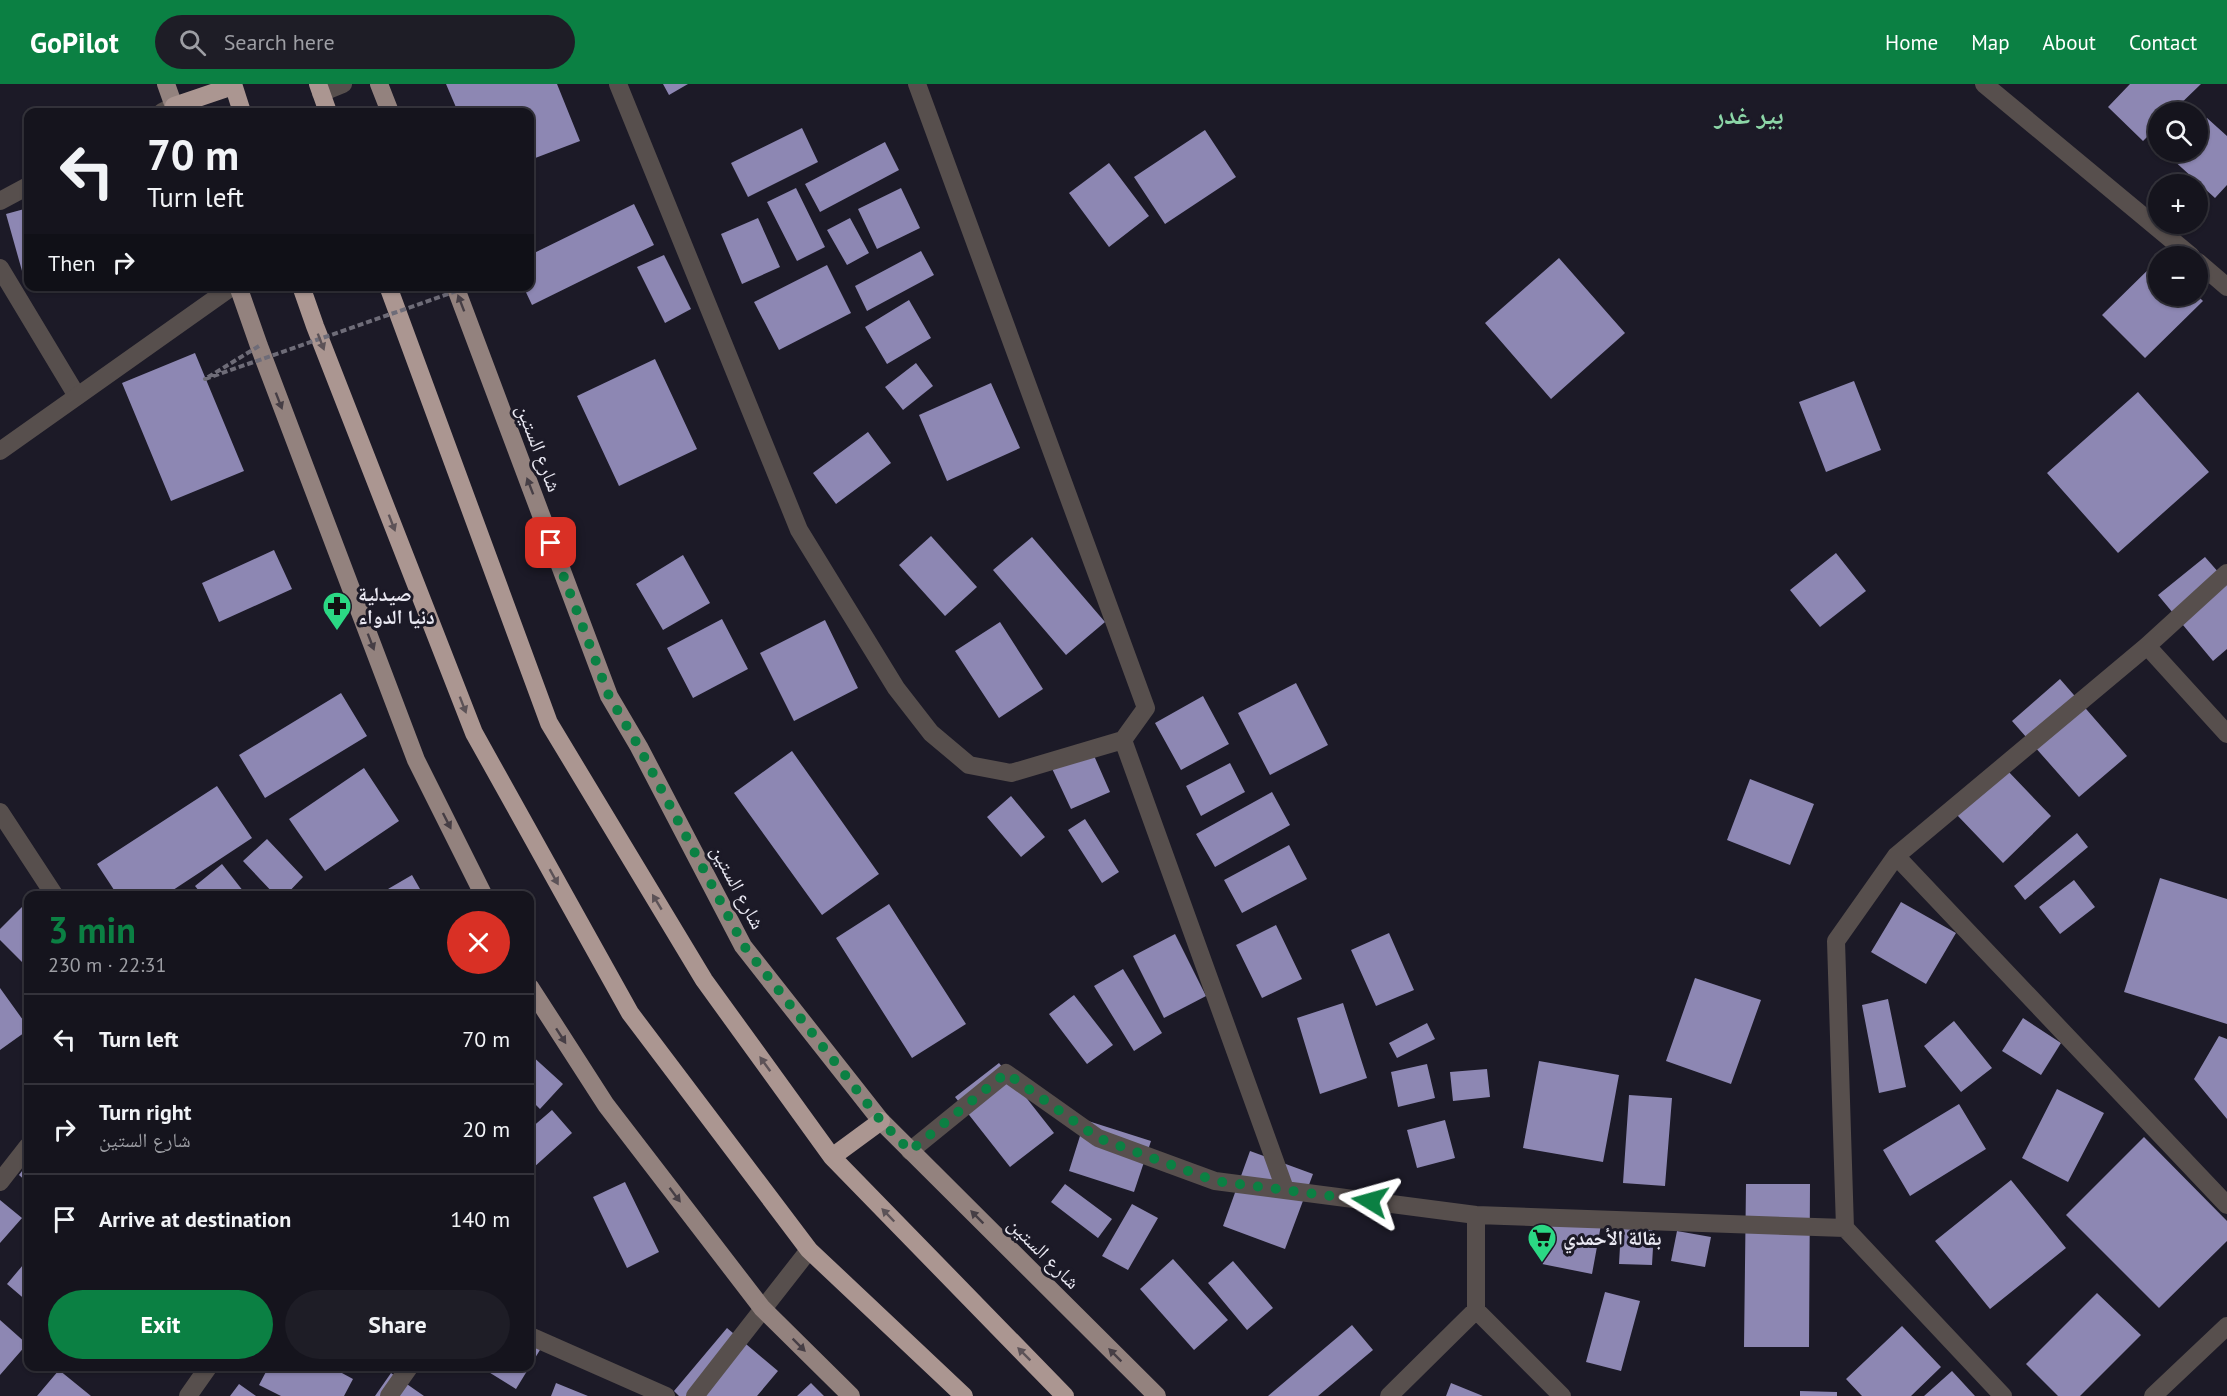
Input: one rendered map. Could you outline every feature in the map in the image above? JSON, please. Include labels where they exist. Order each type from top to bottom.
[{"type":"highway","points":[[175,108],[233,85],[241,108]]},
{"type":"highway","points":[[320,88],[327,108]]},
{"type":"highway","points":[[303,291],[474,733],[630,1013],[809,1250],[964,1396]]},
{"type":"highway","points":[[390,291],[549,723],[704,980],[832,1157],[1065,1396]]},
{"type":"highway","points":[[832,1157],[881,1121]]},
{"type":"main road","points":[[165,84],[170,108]]},
{"type":"main road","points":[[379,84],[388,108]]},
{"type":"main road","points":[[240,291],[258,346],[416,760],[482,891]]},
{"type":"main road","name":"شارع الستين","points":[[457,291],[609,696],[639,747],[744,946],[881,1121],[1157,1396]]},
{"type":"main road","points":[[534,993],[606,1105],[762,1308],[851,1396]]},
{"type":"street","points":[[320,88],[343,84]]},
{"type":"street","points":[[618,84],[799,530],[896,688],[931,733],[969,765],[1011,773],[1123,740],[1146,708],[917,84]]},
{"type":"street","points":[[1984,84],[2179,246]]},
{"type":"street","points":[[0,201],[24,188]]},
{"type":"street","points":[[0,268],[77,396]]},
{"type":"street","points":[[2208,270],[2227,286]]},
{"type":"street","points":[[0,451],[226,291]]},
{"type":"street","points":[[2003,1396],[1845,1228],[1836,941],[1896,856],[2147,646],[2227,573]]},
{"type":"street","points":[[2147,646],[2227,734]]},
{"type":"street","points":[[1123,740],[1285,1190]]},
{"type":"street","points":[[0,812],[52,891]]},
{"type":"street","points":[[1896,856],[2227,1205]]},
{"type":"street","points":[[910,1151],[1006,1073],[1098,1138],[1215,1181],[1476,1215],[1845,1228]]},
{"type":"street","points":[[0,1182],[24,1151]]},
{"type":"street","points":[[1476,1215],[1476,1310],[1562,1396]]},
{"type":"street","points":[[694,1396],[809,1250]]},
{"type":"street","points":[[1389,1396],[1476,1310]]},
{"type":"street","points":[[2153,1396],[2227,1326]]},
{"type":"street","points":[[534,1337],[666,1396]]},
{"type":"street","points":[[188,1396],[206,1371]]},
{"type":"street","points":[[388,1396],[406,1371]]},
{"type":"path","points":[[258,346],[205,379],[457,291]]},
{"type":"building","points":[[446,84],[557,84],[580,141],[534,158],[534,108],[456,108]]},
{"type":"building","points":[[663,84],[688,84],[669,95]]},
{"type":"building","points":[[2130,84],[2201,84],[2182,102],[2148,102],[2148,136],[2143,141],[2108,107]]},
{"type":"building","points":[[2208,119],[2227,136],[2227,185],[2215,198],[2208,192],[2208,174],[2189,174],[2175,162],[2208,162]]},
{"type":"building","points":[[802,128],[818,162],[748,197],[731,163]]},
{"type":"building","points":[[1205,130],[1236,177],[1165,224],[1134,177]]},
{"type":"building","points":[[885,142],[899,170],[820,212],[805,184]]},
{"type":"building","points":[[1109,163],[1149,216],[1109,247],[1069,193]]},
{"type":"building","points":[[796,188],[825,247],[797,261],[767,202]]},
{"type":"building","points":[[901,188],[920,228],[877,249],[858,209]]},
{"type":"building","points":[[634,204],[654,245],[532,305],[525,291],[534,291],[534,253]]},
{"type":"building","points":[[24,209],[24,278],[6,214]]},
{"type":"building","points":[[758,218],[780,267],[742,284],[721,234]]},
{"type":"building","points":[[850,218],[869,253],[847,265],[827,230]]},
{"type":"building","points":[[921,251],[934,275],[867,311],[855,286]]},
{"type":"building","points":[[664,255],[691,309],[665,323],[637,267]]},
{"type":"building","points":[[1559,258],[1625,333],[1551,399],[1485,323]]},
{"type":"building","points":[[827,265],[851,313],[779,350],[754,302]]},
{"type":"building","points":[[2148,270],[2148,306],[2198,306],[2145,358],[2102,315]]},
{"type":"building","points":[[909,300],[931,338],[887,364],[865,327]]},
{"type":"building","points":[[195,353],[244,471],[171,501],[122,383]]},
{"type":"building","points":[[655,359],[697,449],[619,486],[577,396]]},
{"type":"building","points":[[916,363],[933,386],[903,410],[885,387]]},
{"type":"building","points":[[1854,381],[1881,450],[1826,472],[1799,402]]},
{"type":"building","points":[[991,383],[1020,448],[947,481],[919,415]]},
{"type":"building","points":[[2138,392],[2209,472],[2118,553],[2047,473]]},
{"type":"building","points":[[868,432],[891,463],[836,504],[813,473]]},
{"type":"building","points":[[931,536],[977,587],[945,616],[899,565]]},
{"type":"building","points":[[1032,537],[1105,622],[1066,655],[993,570]]},
{"type":"building","points":[[274,550],[292,589],[219,622],[202,583]]},
{"type":"building","points":[[1836,553],[1866,591],[1820,627],[1790,590]]},
{"type":"building","points":[[683,555],[710,603],[663,630],[636,584]]},
{"type":"building","points":[[2205,557],[2227,582],[2227,649],[2213,661],[2158,595]]},
{"type":"building","points":[[722,619],[748,669],[693,698],[667,648]]},
{"type":"building","points":[[825,620],[858,688],[794,721],[760,653]]},
{"type":"building","points":[[1000,622],[1043,689],[999,718],[955,651]]},
{"type":"building","points":[[2060,679],[2127,756],[2079,797],[2012,721]]},
{"type":"building","points":[[1296,683],[1328,745],[1270,775],[1238,713]]},
{"type":"building","points":[[341,693],[367,736],[265,798],[239,755]]},
{"type":"building","points":[[1203,696],[1229,744],[1181,770],[1155,723]]},
{"type":"building","points":[[1088,742],[1110,792],[1071,809],[1048,760]]},
{"type":"building","points":[[792,751],[879,874],[822,915],[734,793]]},
{"type":"building","points":[[1230,763],[1245,792],[1201,816],[1186,786]]},
{"type":"building","points":[[364,768],[399,821],[325,871],[289,819]]},
{"type":"building","points":[[2006,769],[2051,816],[2003,863],[1957,815]]},
{"type":"building","points":[[1750,779],[1814,804],[1790,865],[1727,840]]},
{"type":"building","points":[[217,786],[252,838],[172,891],[115,891],[97,864]]},
{"type":"building","points":[[1272,792],[1290,825],[1215,867],[1196,834]]},
{"type":"building","points":[[1011,796],[1045,837],[1021,857],[987,817]]},
{"type":"building","points":[[1085,819],[1119,872],[1102,883],[1068,830]]},
{"type":"building","points":[[2077,833],[2088,847],[2025,900],[2014,886]]},
{"type":"building","points":[[267,839],[303,877],[290,891],[271,891],[243,861]]},
{"type":"building","points":[[1289,845],[1307,879],[1242,913],[1224,880]]},
{"type":"building","points":[[222,864],[243,891],[199,891],[195,886]]},
{"type":"building","points":[[412,875],[421,891],[385,891]]},
{"type":"building","points":[[2160,878],[2227,899],[2227,1024],[2124,992]]},
{"type":"building","points":[[2074,880],[2095,907],[2060,934],[2039,907]]},
{"type":"building","points":[[1901,902],[1956,933],[1926,984],[1871,952]]},
{"type":"building","points":[[889,904],[966,1024],[912,1058],[836,938]]},
{"type":"building","points":[[24,905],[24,964],[0,940],[0,929]]},
{"type":"building","points":[[1276,925],[1302,979],[1262,998],[1236,945]]},
{"type":"building","points":[[1389,933],[1414,990],[1376,1006],[1351,950]]},
{"type":"building","points":[[1175,934],[1206,996],[1164,1018],[1133,956]]},
{"type":"building","points":[[1123,969],[1162,1033],[1134,1051],[1094,986]]},
{"type":"building","points":[[1695,978],[1761,1000],[1731,1084],[1666,1061]]},
{"type":"building","points":[[0,988],[24,1021],[24,1033],[0,1050]]},
{"type":"building","points":[[1074,995],[1113,1045],[1087,1064],[1049,1014]]},
{"type":"building","points":[[1888,999],[1906,1087],[1879,1093],[1862,1005]]},
{"type":"building","points":[[1343,1003],[1367,1078],[1320,1094],[1297,1018]]},
{"type":"building","points":[[2023,1018],[2061,1043],[2041,1075],[2002,1051]]},
{"type":"building","points":[[1954,1021],[1992,1068],[1961,1092],[1924,1046]]},
{"type":"building","points":[[1427,1023],[1435,1039],[1397,1058],[1389,1043]]},
{"type":"building","points":[[2219,1036],[2227,1039],[2227,1119],[2194,1079]]},
{"type":"building","points":[[534,1058],[563,1084],[540,1109],[534,1103]]},
{"type":"building","points":[[1539,1061],[1619,1075],[1603,1162],[1523,1148]]},
{"type":"building","points":[[999,1063],[1054,1133],[1010,1167],[955,1097]]},
{"type":"building","points":[[1427,1064],[1435,1098],[1398,1107],[1391,1072]]},
{"type":"building","points":[[1487,1069],[1490,1097],[1453,1101],[1450,1072]]},
{"type":"building","points":[[2057,1089],[2104,1113],[2068,1182],[2022,1158]]},
{"type":"building","points":[[1629,1095],[1672,1098],[1665,1186],[1623,1183]]},
{"type":"building","points":[[1959,1104],[1986,1149],[1910,1196],[1883,1150]]},
{"type":"building","points":[[552,1110],[572,1133],[534,1167],[534,1126]]},
{"type":"building","points":[[1085,1120],[1151,1141],[1134,1192],[1069,1171]]},
{"type":"building","points":[[1445,1120],[1455,1158],[1417,1168],[1407,1130]]},
{"type":"building","points":[[2144,1137],[2227,1221],[2227,1241],[2159,1308],[2066,1215]]},
{"type":"building","points":[[1250,1151],[1313,1174],[1285,1249],[1223,1226]]},
{"type":"building","points":[[24,1168],[24,1179],[19,1175]]},
{"type":"building","points":[[2011,1180],[2066,1248],[1990,1309],[1935,1241]]},
{"type":"building","points":[[625,1182],[659,1252],[627,1268],[593,1197]]},
{"type":"building","points":[[1065,1184],[1112,1219],[1098,1238],[1051,1202]]},
{"type":"building","points":[[1746,1184],[1810,1184],[1809,1347],[1744,1347]]},
{"type":"building","points":[[0,1200],[22,1218],[0,1243]]},
{"type":"building","points":[[1132,1204],[1158,1218],[1128,1270],[1102,1256]]},
{"type":"building","points":[[1553,1215],[1601,1225],[1592,1274],[1542,1264]]},
{"type":"building","points":[[1621,1229],[1654,1230],[1652,1265],[1619,1264]]},
{"type":"building","points":[[1677,1231],[1711,1237],[1705,1267],[1671,1261]]},
{"type":"building","points":[[1173,1259],[1228,1320],[1194,1350],[1140,1289]]},
{"type":"building","points":[[1233,1261],[1273,1308],[1247,1330],[1208,1283]]},
{"type":"building","points":[[24,1264],[24,1299],[7,1284]]},
{"type":"building","points":[[1605,1292],[1640,1301],[1621,1371],[1586,1362]]},
{"type":"building","points":[[2097,1293],[2141,1335],[2080,1396],[2058,1396],[2026,1364]]},
{"type":"building","points":[[0,1320],[24,1341],[24,1347],[0,1375]]},
{"type":"building","points":[[1352,1325],[1373,1350],[1318,1396],[1268,1396]]},
{"type":"building","points":[[1902,1326],[1941,1367],[1911,1396],[1862,1396],[1846,1379]]},
{"type":"building","points":[[727,1328],[778,1371],[757,1396],[679,1396],[674,1391]]},
{"type":"building","points":[[534,1339],[543,1345],[534,1360]]},
{"type":"building","points":[[60,1371],[91,1396],[37,1396]]},
{"type":"building","points":[[266,1371],[338,1371],[353,1379],[344,1396],[281,1396],[259,1385]]},
{"type":"building","points":[[487,1371],[527,1371],[516,1389]]},
{"type":"building","points":[[1952,1371],[1975,1396],[1924,1396]]},
{"type":"building","points":[[391,1373],[424,1396],[375,1396]]},
{"type":"building","points":[[556,1383],[588,1396],[551,1396]]},
{"type":"building","points":[[811,1383],[824,1396],[797,1396]]},
{"type":"building","points":[[1451,1383],[1483,1396],[1446,1396]]},
{"type":"building","points":[[239,1384],[256,1396],[230,1396]]},
{"type":"building","points":[[1800,1391],[1837,1392],[1837,1396],[1800,1396]]},
{"type":"place","name":"صيدلية دنيا الدواء","points":[[337,632]]},
{"type":"place","name":"بقالة الأحمدي","points":[[1542,1264]]},
{"type":"district","name":"بير غدر","points":[[1749,115]]},
{"type":"route","points":[[551,543],[609,696],[639,747],[744,946],[881,1121],[910,1151],[1006,1073],[1098,1138],[1215,1181],[1370,1201]]}]
